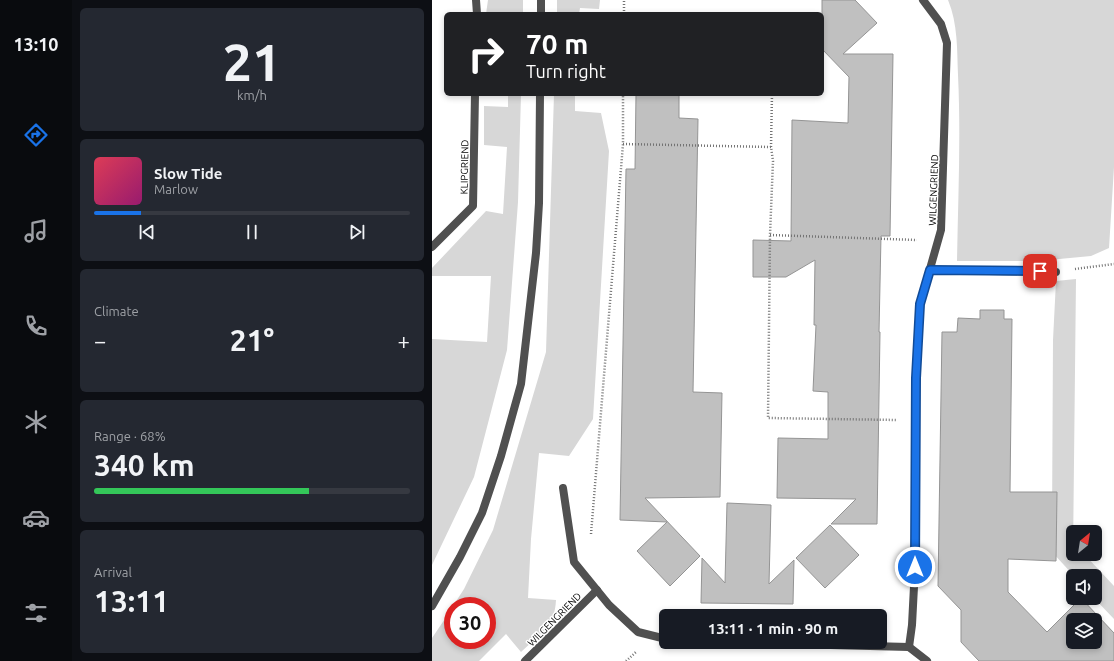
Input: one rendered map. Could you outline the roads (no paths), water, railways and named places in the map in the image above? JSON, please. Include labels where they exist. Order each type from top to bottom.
[{"type":"street","points":[[476,0],[477,12]]},
{"type":"street","points":[[541,0],[541,12]]},
{"type":"street","name":"WILGENGRIEND","points":[[909,647],[912,625],[915,567],[916,378],[920,304],[941,230],[947,43],[941,24],[923,0]]},
{"type":"street","name":"KLIPGRIEND","points":[[432,247],[473,206],[475,96]]},
{"type":"street","points":[[432,606],[460,557],[482,513],[501,456],[521,384],[536,253],[539,203],[540,96]]},
{"type":"street","points":[[930,270],[1056,272]]},
{"type":"street","points":[[563,488],[574,562],[609,605],[638,632],[659,637]]},
{"type":"street","name":"WILGENGRIEND","points":[[525,661],[597,590]]},
{"type":"street","points":[[887,646],[909,647],[927,661]]}]
